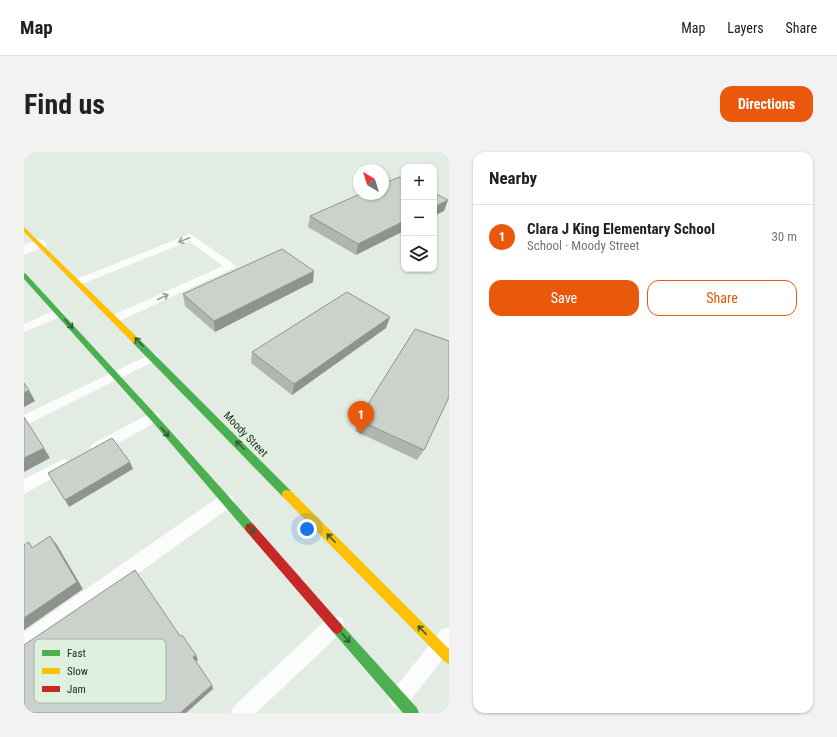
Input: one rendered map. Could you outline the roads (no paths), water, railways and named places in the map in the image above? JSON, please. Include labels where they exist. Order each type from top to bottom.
[{"type":"main road","name":"Moody Street","points":[[24,229],[446,648]]},
{"type":"main road","points":[[24,275],[153,417],[412,713]]},
{"type":"street","points":[[24,250],[39,244]]},
{"type":"lane","points":[[78,282],[190,237],[230,266],[115,319]]},
{"type":"lane","points":[[24,328],[58,313]]},
{"type":"lane","points":[[24,421],[153,357]]},
{"type":"lane","points":[[24,487],[153,417]]},
{"type":"lane","points":[[24,643],[226,501]]},
{"type":"lane","points":[[240,713],[335,625]]},
{"type":"lane","points":[[399,699],[446,648]]},
{"type":"place","name":"Clara J King Elementary School","points":[[361,434]]}]
